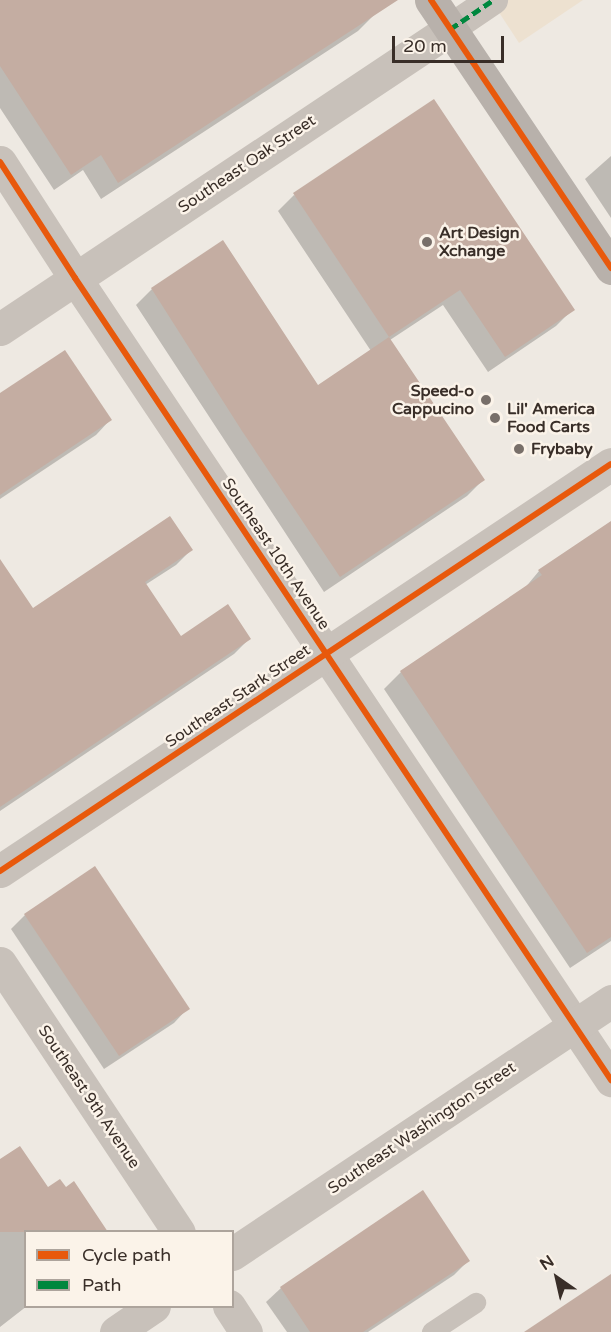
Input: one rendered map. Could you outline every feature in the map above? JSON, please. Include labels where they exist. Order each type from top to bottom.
[{"type":"main road","points":[[431,0],[611,268]]},
{"type":"street","name":"Southeast Oak Street","points":[[0,329],[494,0]]},
{"type":"street","name":"Southeast 10th Avenue","points":[[0,162],[75,278],[611,1080]]},
{"type":"street","name":"Southeast Stark Street","points":[[0,871],[611,464]]},
{"type":"street","name":"Southeast 9th Avenue","points":[[0,963],[178,1230]]},
{"type":"street","name":"Southeast Washington Street","points":[[234,1253],[611,1001]]},
{"type":"street","points":[[116,1332],[151,1308]]},
{"type":"street","points":[[230,1308],[246,1332]]},
{"type":"lane","points":[[432,1332],[476,1303]]},
{"type":"shaded area","points":[[491,0],[583,0],[519,43]]},
{"type":"building","points":[[0,0],[398,0],[118,183],[101,155],[71,175],[0,66]]},
{"type":"building","name":"Art Design Xchange","points":[[434,99],[575,310],[505,357],[460,290],[389,337],[293,193]]},
{"type":"building","points":[[223,240],[318,385],[389,337],[485,480],[340,577],[242,431],[151,288]]},
{"type":"building","points":[[65,350],[112,420],[0,495],[0,393]]},
{"type":"building","points":[[170,516],[193,550],[145,582],[181,636],[228,604],[251,639],[0,807],[0,559],[33,608]]},
{"type":"building","points":[[611,521],[611,937],[587,953],[400,671],[542,575],[538,570]]},
{"type":"building","points":[[95,866],[190,1009],[119,1056],[24,914]]},
{"type":"building","points":[[20,1146],[48,1187],[60,1179],[66,1187],[74,1181],[107,1230],[0,1232],[0,1159]]},
{"type":"building","points":[[423,1190],[470,1261],[363,1332],[310,1332],[280,1287]]},
{"type":"building","points":[[611,1274],[611,1332],[524,1332]]},
{"type":"marked path","points":[[450,29],[493,0]]},
{"type":"cycle path","points":[[431,0],[611,268]]},
{"type":"cycle path","points":[[0,162],[75,278],[611,1080]]},
{"type":"cycle path","points":[[0,871],[611,464]]},
{"type":"place","name":"Art Design Xchange","points":[[427,242]]},
{"type":"place","name":"Speed-o Cappucino","points":[[486,400]]},
{"type":"place","name":"Lil' America Food Carts","points":[[495,418]]},
{"type":"place","name":"Frybaby","points":[[519,449]]}]
